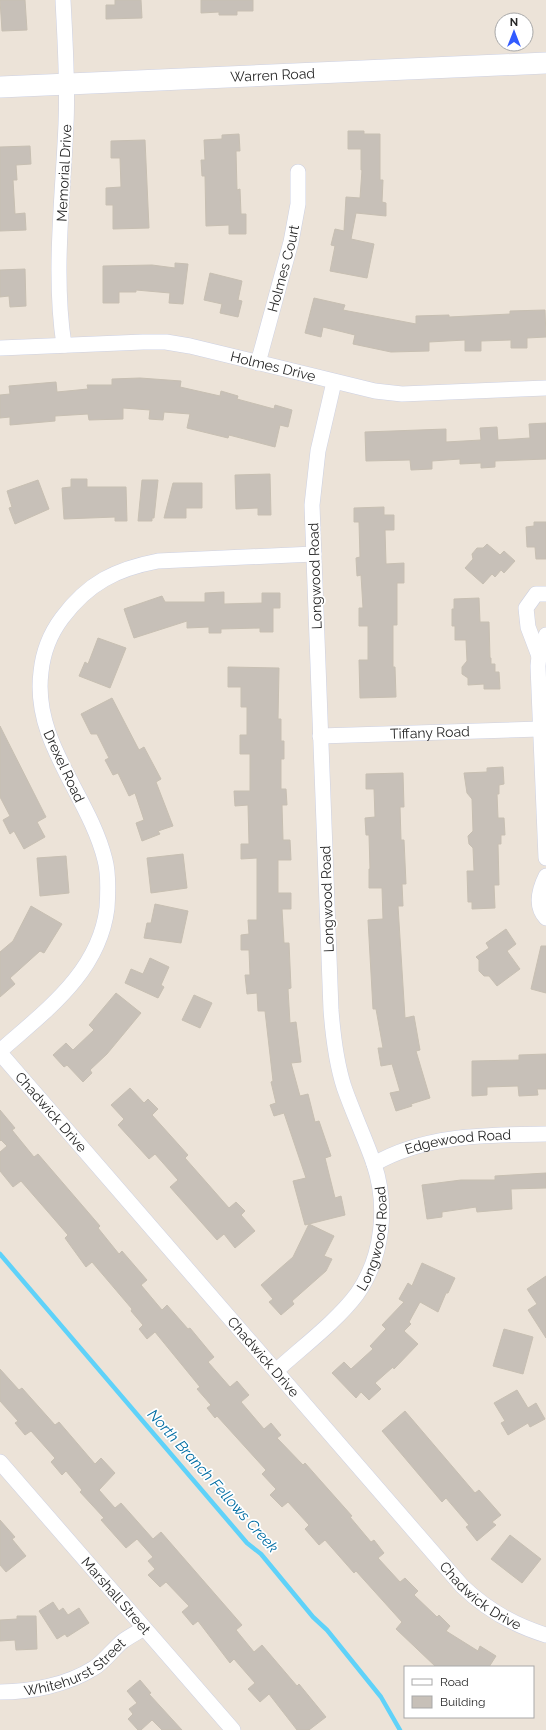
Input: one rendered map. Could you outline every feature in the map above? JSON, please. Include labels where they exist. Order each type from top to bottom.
[{"type":"main road","name":"Warren Road","points":[[0,87],[546,63]]},
{"type":"street","name":"Memorial Drive","points":[[63,0],[67,84],[60,249],[61,325],[64,345]]},
{"type":"street","name":"Holmes Court","points":[[258,363],[290,242],[298,204],[298,172]]},
{"type":"street","name":"Holmes Drive","points":[[0,348],[166,342],[190,346],[375,391],[402,394],[546,388]]},
{"type":"street","name":"Longwood Road","points":[[276,1371],[344,1309],[357,1294],[368,1276],[377,1252],[382,1222],[381,1195],[374,1164],[344,1087],[334,1038],[331,1010],[312,506],[318,451],[334,382]]},
{"type":"street","name":"Drexel Road","points":[[0,1052],[63,995],[78,978],[97,946],[106,909],[107,877],[105,861],[100,844],[94,828],[56,753],[42,715],[40,681],[42,662],[47,644],[56,626],[71,606],[89,589],[109,576],[134,566],[158,561],[314,554]]},
{"type":"street","points":[[539,656],[528,627],[526,608],[536,594],[546,594]]},
{"type":"street","points":[[546,635],[539,656],[540,729],[546,858]]},
{"type":"street","name":"Tiffany Road","points":[[320,736],[540,729]]},
{"type":"street","points":[[546,876],[541,886],[538,903],[546,918]]},
{"type":"street","name":"Chadwick Drive","points":[[0,1052],[462,1586],[486,1607],[501,1616],[516,1624],[546,1635]]},
{"type":"street","name":"Edgewood Road","points":[[374,1164],[401,1150],[425,1143],[457,1138],[546,1134]]},
{"type":"street","name":"Marshall Street","points":[[0,1462],[233,1730]]},
{"type":"street","name":"Whitehurst Street","points":[[0,1692],[36,1689],[58,1684],[78,1676],[95,1667],[124,1640],[144,1628]]},
{"type":"building","points":[[0,0],[25,0],[27,30],[2,31]]},
{"type":"building","points":[[115,0],[141,0],[142,18],[106,19],[106,5],[115,5]]},
{"type":"building","points":[[201,0],[253,0],[253,11],[237,11],[237,15],[219,15],[219,12],[201,13]]},
{"type":"building","points":[[348,131],[364,131],[364,134],[380,134],[380,180],[383,180],[382,202],[386,203],[386,216],[356,213],[351,239],[374,244],[367,278],[330,271],[335,246],[331,245],[335,229],[344,231],[346,197],[360,198],[362,170],[361,149],[348,149]]},
{"type":"building","points":[[239,134],[240,151],[236,151],[237,190],[240,189],[241,214],[246,214],[246,234],[229,234],[229,225],[206,226],[205,176],[202,176],[201,160],[205,160],[204,140],[222,139],[222,135]]},
{"type":"building","points":[[145,140],[149,228],[113,229],[113,205],[106,205],[106,188],[121,187],[120,158],[111,158],[111,141]]},
{"type":"building","points":[[30,146],[31,164],[16,165],[17,180],[13,180],[15,214],[25,213],[26,230],[0,231],[0,147]]},
{"type":"building","points":[[175,263],[188,264],[183,304],[169,303],[170,293],[136,290],[136,292],[119,292],[119,303],[103,303],[103,266],[152,265],[175,268]]},
{"type":"building","points":[[25,269],[26,306],[10,307],[9,296],[0,297],[0,270]]},
{"type":"building","points":[[210,273],[242,281],[238,300],[242,301],[238,317],[220,313],[222,304],[204,300]]},
{"type":"building","points":[[314,298],[345,305],[343,310],[416,324],[416,316],[449,315],[449,317],[510,314],[510,311],[545,310],[546,337],[527,338],[527,348],[511,348],[511,340],[481,341],[481,351],[465,351],[465,340],[429,342],[429,351],[391,352],[353,344],[355,335],[323,327],[321,337],[305,333]]},
{"type":"building","points":[[140,378],[181,381],[180,387],[220,396],[221,391],[238,396],[237,399],[274,409],[275,405],[292,410],[288,427],[280,425],[275,447],[229,435],[228,438],[187,428],[190,414],[164,412],[163,420],[149,419],[150,410],[123,408],[123,419],[89,420],[88,414],[55,416],[55,421],[10,425],[10,417],[0,418],[0,395],[10,394],[9,386],[56,382],[57,392],[88,389],[87,385],[112,385],[112,379]]},
{"type":"building","points":[[546,423],[546,459],[495,461],[495,467],[481,468],[481,463],[460,464],[460,459],[432,461],[432,469],[411,470],[410,460],[366,461],[365,432],[446,429],[446,442],[481,440],[480,428],[497,427],[498,440],[530,438],[529,424]]},
{"type":"building","points":[[270,474],[271,515],[258,515],[258,508],[236,509],[235,475]]},
{"type":"building","points":[[71,479],[87,479],[87,487],[126,487],[127,521],[115,521],[115,517],[64,519],[62,488],[71,487]]},
{"type":"building","points":[[38,480],[49,509],[15,524],[9,508],[12,507],[7,491]]},
{"type":"building","points":[[142,480],[158,480],[154,518],[152,518],[152,521],[138,521]]},
{"type":"building","points":[[173,483],[202,483],[202,508],[186,508],[186,518],[164,518]]},
{"type":"building","points":[[384,507],[384,515],[394,515],[394,530],[385,530],[386,564],[404,563],[404,583],[397,583],[397,625],[393,625],[393,667],[395,667],[396,697],[360,698],[359,660],[368,660],[368,626],[359,626],[359,608],[363,608],[361,575],[357,576],[356,558],[360,557],[359,522],[354,522],[354,508]]},
{"type":"building","points":[[534,522],[546,522],[546,559],[536,559],[535,547],[527,547],[526,527],[534,526]]},
{"type":"building","points":[[487,544],[500,555],[504,551],[515,561],[504,573],[501,570],[495,577],[492,574],[483,584],[465,568],[473,559],[472,554],[477,548],[483,548]]},
{"type":"building","points":[[224,592],[224,604],[262,603],[262,593],[280,593],[280,608],[273,608],[273,632],[260,632],[260,628],[221,629],[221,633],[209,633],[209,627],[187,628],[187,621],[134,638],[124,609],[162,596],[165,602],[205,602],[205,593]]},
{"type":"building","points":[[479,598],[480,622],[489,622],[490,658],[491,664],[495,664],[495,672],[499,672],[500,689],[484,689],[484,684],[468,685],[468,678],[462,674],[462,667],[467,661],[466,640],[455,640],[455,626],[452,626],[452,609],[454,609],[454,599]]},
{"type":"building","points":[[98,638],[126,648],[110,688],[79,676],[85,662],[88,664]]},
{"type":"building","points":[[228,667],[279,668],[278,719],[281,719],[281,741],[284,741],[284,759],[281,759],[281,789],[286,789],[287,805],[282,805],[283,840],[290,840],[291,860],[278,860],[278,893],[291,893],[291,909],[282,909],[284,943],[289,943],[291,988],[288,989],[290,1023],[296,1022],[301,1062],[291,1063],[300,1096],[308,1094],[315,1122],[319,1121],[331,1156],[325,1158],[335,1198],[341,1196],[345,1215],[305,1225],[293,1181],[306,1178],[284,1113],[274,1116],[270,1105],[276,1103],[271,1082],[273,1081],[265,1011],[258,1011],[257,993],[247,994],[245,975],[250,975],[249,950],[241,950],[241,935],[249,934],[248,920],[257,920],[257,858],[241,859],[241,844],[249,844],[248,805],[235,806],[234,791],[250,791],[250,754],[240,754],[240,735],[247,735],[247,707],[241,707],[241,687],[228,687]]},
{"type":"building","points":[[112,698],[139,750],[144,747],[161,779],[156,782],[173,826],[158,831],[160,834],[142,841],[136,823],[144,820],[135,793],[129,796],[118,773],[113,775],[105,760],[109,758],[97,734],[91,734],[81,714]]},
{"type":"building","points":[[0,726],[46,817],[37,822],[45,837],[24,849],[14,831],[10,834],[3,820],[10,816],[0,797]]},
{"type":"building","points":[[503,767],[504,784],[499,785],[499,794],[497,794],[498,818],[504,818],[505,835],[501,835],[501,844],[498,844],[499,885],[494,885],[495,908],[472,909],[472,902],[468,902],[467,871],[474,871],[473,848],[469,844],[468,836],[473,831],[472,799],[467,793],[464,773],[487,772],[487,768]]},
{"type":"building","points":[[403,773],[404,807],[400,807],[401,840],[404,840],[406,884],[402,884],[403,906],[398,906],[405,1018],[414,1016],[420,1050],[416,1051],[430,1098],[396,1111],[390,1093],[400,1091],[392,1064],[381,1066],[378,1048],[383,1048],[376,1009],[373,1009],[368,920],[383,919],[382,888],[369,888],[369,835],[366,835],[365,818],[375,817],[374,789],[366,789],[366,774]]},
{"type":"building","points":[[183,854],[187,888],[151,893],[147,858]]},
{"type":"building","points":[[66,856],[69,893],[40,896],[37,858]]},
{"type":"building","points":[[155,904],[188,911],[181,943],[144,938],[147,923],[151,923]]},
{"type":"building","points":[[31,906],[62,924],[44,953],[40,951],[10,978],[15,984],[0,997],[0,952],[13,941]]},
{"type":"building","points":[[506,929],[516,944],[507,951],[520,969],[497,986],[489,976],[484,976],[479,971],[479,960],[476,957],[489,948],[486,943]]},
{"type":"building","points":[[541,946],[546,946],[546,993],[531,989]]},
{"type":"building","points":[[150,958],[169,967],[161,985],[164,987],[158,998],[125,983],[131,969],[143,974]]},
{"type":"building","points":[[116,993],[141,1013],[107,1054],[90,1070],[92,1073],[83,1082],[67,1065],[64,1067],[53,1055],[66,1043],[73,1050],[94,1030],[89,1025]]},
{"type":"building","points":[[194,995],[212,1003],[200,1028],[182,1020]]},
{"type":"building","points":[[546,1054],[546,1089],[537,1089],[538,1095],[519,1096],[518,1086],[487,1087],[487,1095],[472,1096],[472,1061],[519,1060],[519,1055]]},
{"type":"building","points":[[130,1088],[144,1103],[148,1099],[158,1109],[152,1115],[188,1155],[185,1158],[229,1208],[236,1202],[245,1211],[241,1215],[255,1231],[235,1248],[224,1234],[217,1240],[170,1187],[178,1180],[155,1154],[149,1159],[118,1125],[124,1119],[111,1105]]},
{"type":"building","points":[[0,1110],[15,1128],[12,1130],[34,1157],[38,1154],[100,1226],[98,1228],[119,1254],[122,1251],[147,1280],[141,1285],[162,1310],[167,1305],[188,1329],[190,1328],[214,1357],[208,1362],[230,1387],[237,1381],[249,1395],[241,1402],[264,1429],[271,1423],[281,1435],[277,1438],[303,1465],[305,1463],[352,1516],[350,1517],[371,1542],[374,1540],[384,1553],[378,1558],[400,1582],[405,1578],[418,1591],[414,1595],[437,1617],[439,1615],[450,1626],[446,1631],[478,1651],[480,1646],[496,1656],[490,1666],[435,1666],[396,1629],[402,1622],[356,1571],[354,1573],[325,1540],[319,1545],[305,1529],[309,1525],[288,1502],[282,1507],[270,1495],[276,1489],[262,1474],[266,1470],[217,1416],[215,1418],[207,1408],[211,1405],[197,1389],[200,1387],[155,1332],[147,1339],[139,1329],[143,1325],[131,1311],[132,1309],[92,1262],[86,1267],[65,1238],[68,1235],[21,1181],[13,1187],[0,1171],[0,1152],[7,1146],[1,1140],[0,1141]]},
{"type":"building","points":[[546,1173],[546,1188],[511,1189],[512,1209],[477,1212],[476,1207],[442,1212],[442,1217],[427,1219],[422,1185],[461,1180],[495,1180],[495,1176]]},
{"type":"building","points":[[309,1224],[334,1236],[324,1256],[332,1259],[326,1271],[292,1301],[294,1304],[281,1315],[269,1302],[273,1299],[261,1285],[293,1257]]},
{"type":"building","points":[[422,1263],[455,1278],[448,1293],[446,1293],[438,1312],[420,1302],[409,1322],[411,1324],[404,1331],[418,1344],[394,1369],[393,1367],[375,1383],[381,1389],[369,1400],[361,1392],[356,1398],[332,1373],[344,1362],[351,1369],[373,1349],[370,1346],[386,1329],[382,1325],[404,1302],[399,1299],[408,1283],[412,1286]]},
{"type":"building","points":[[546,1276],[546,1338],[528,1310],[537,1304],[527,1289]]},
{"type":"building","points":[[504,1329],[533,1337],[523,1374],[493,1366]]},
{"type":"building","points":[[0,1369],[19,1390],[22,1388],[55,1425],[59,1422],[95,1464],[101,1458],[115,1473],[99,1490],[115,1508],[121,1503],[153,1539],[161,1532],[242,1625],[236,1630],[254,1652],[262,1645],[297,1686],[299,1684],[326,1717],[309,1730],[297,1730],[269,1694],[260,1702],[248,1689],[255,1683],[234,1659],[230,1663],[198,1621],[193,1625],[182,1612],[189,1606],[166,1582],[160,1587],[148,1575],[155,1569],[148,1561],[153,1557],[137,1539],[126,1548],[101,1520],[104,1518],[80,1492],[82,1490],[66,1471],[62,1475],[51,1462],[55,1458],[31,1431],[25,1435],[15,1423],[18,1421],[0,1401]]},
{"type":"building","points":[[517,1390],[528,1408],[536,1403],[545,1419],[530,1427],[528,1423],[508,1435],[501,1423],[505,1421],[494,1403]]},
{"type":"building","points":[[405,1411],[475,1493],[479,1490],[501,1515],[492,1522],[496,1525],[477,1541],[466,1527],[469,1525],[446,1498],[442,1502],[382,1431]]},
{"type":"building","points":[[0,1520],[15,1537],[12,1539],[26,1556],[6,1572],[0,1565]]},
{"type":"building","points":[[510,1535],[541,1559],[522,1583],[491,1559]]},
{"type":"building","points":[[53,1602],[59,1611],[63,1608],[68,1615],[79,1608],[89,1623],[67,1637],[65,1634],[57,1639],[39,1611]]},
{"type":"building","points":[[17,1616],[36,1616],[37,1649],[16,1650],[15,1640],[0,1641],[0,1620],[17,1619]]},
{"type":"building","points":[[140,1680],[151,1693],[149,1694],[182,1730],[162,1730],[152,1720],[141,1730],[138,1730],[128,1719],[133,1714],[129,1709],[137,1703],[127,1691]]},
{"type":"waterway","name":"North Branch Fellows Creek","points":[[0,1254],[247,1543],[261,1554],[313,1617],[327,1630],[381,1697],[400,1730]]}]
